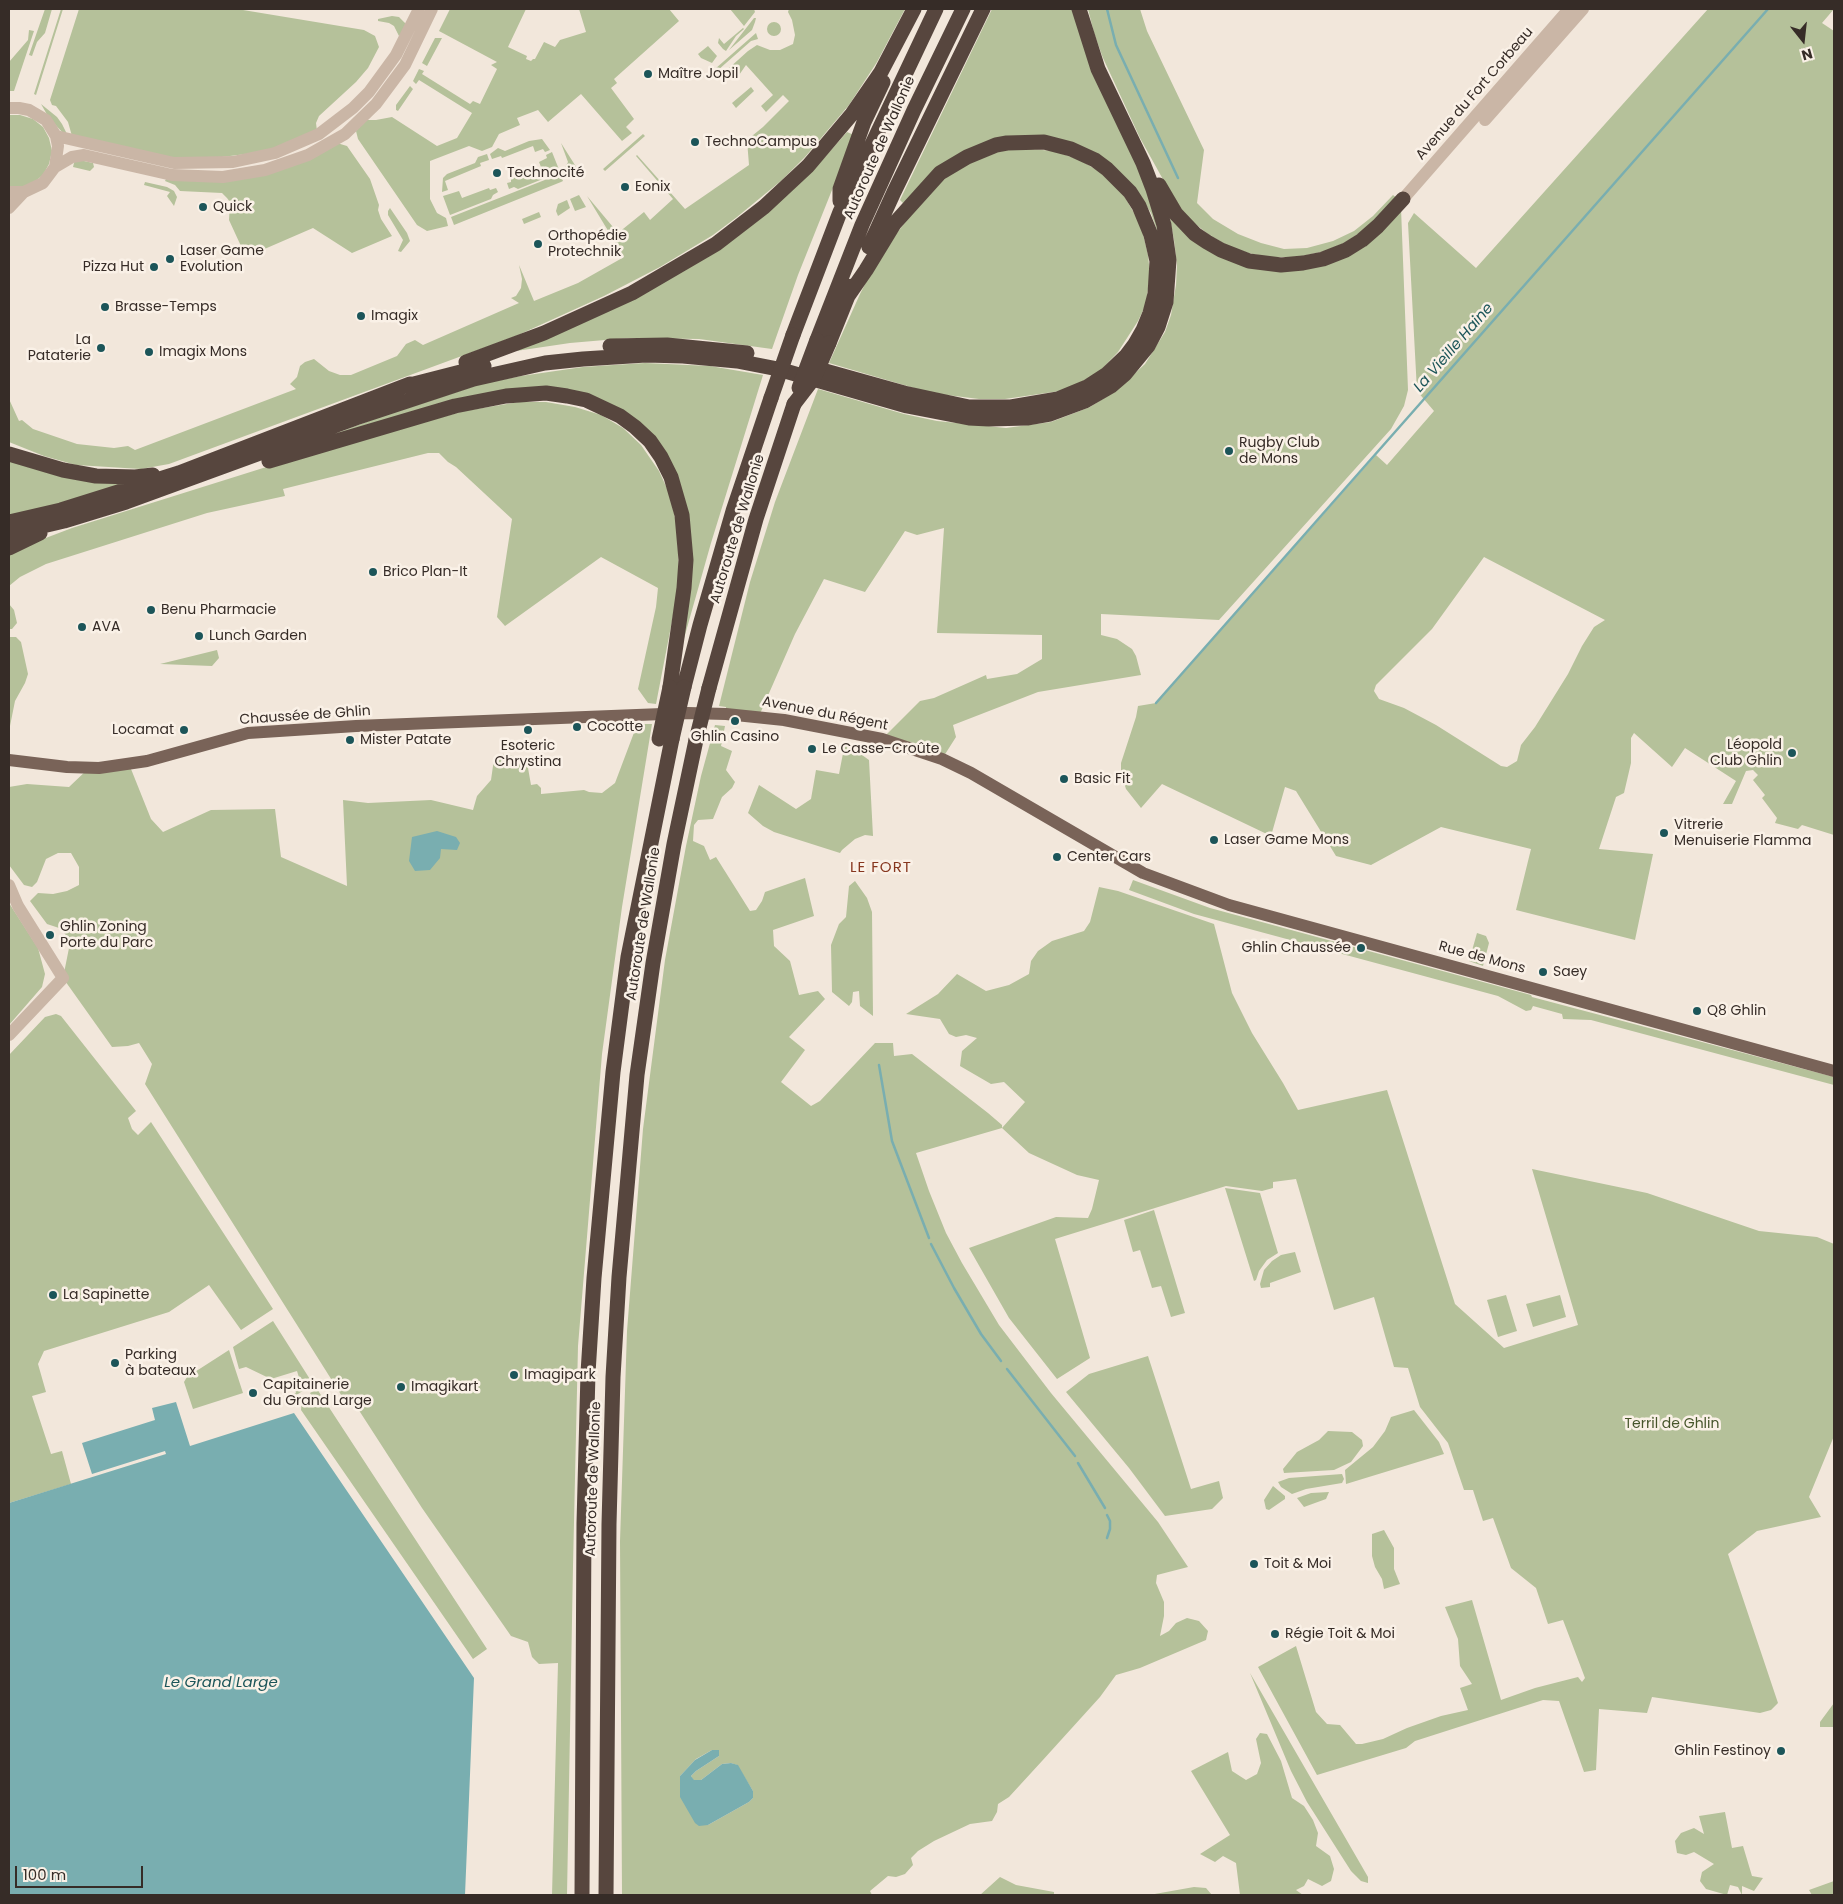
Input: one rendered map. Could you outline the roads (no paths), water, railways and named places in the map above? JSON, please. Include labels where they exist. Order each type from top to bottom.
[{"type":"highway","points":[[840,212],[840,189],[864,122],[905,37],[914,9]]},
{"type":"highway","points":[[9,522],[62,510],[179,473],[544,333],[594,311],[663,276],[728,235],[784,189],[830,141],[852,114],[881,72],[914,9]]},
{"type":"highway","name":"Autoroute de Wallonie","points":[[582,1895],[584,1523],[588,1373],[594,1278],[612,1081],[628,957],[664,772],[666,739],[677,687],[700,625],[733,511],[793,335],[840,212],[936,9]]},
{"type":"highway","name":"Autoroute de Wallonie","points":[[606,1895],[609,1524],[618,1277],[636,1085],[653,963],[674,844],[696,740],[756,519],[794,404],[823,342],[866,216],[914,110],[963,9]]},
{"type":"highway","points":[[848,296],[894,192],[983,9]]},
{"type":"highway","points":[[9,534],[64,521],[126,502],[216,471],[356,418],[474,379],[546,363],[615,356],[683,356],[737,361],[778,369],[907,406],[969,418],[1027,418],[1072,407],[1097,395],[1111,386],[1138,360],[1158,327],[1166,302],[1169,278],[1167,240],[1160,210],[1143,164],[1098,69],[1079,9]]},
{"type":"highway","points":[[402,387],[491,364],[557,351],[612,346],[667,345],[728,350],[778,358],[904,393],[969,407],[1011,408],[1044,403],[1072,394],[1107,374],[1126,356],[1143,330],[1155,294],[1157,261],[1151,234],[1139,206],[1130,192],[1095,160],[1070,149],[1044,142],[1018,142],[996,145],[967,157],[940,173],[894,224],[848,296],[823,342]]},
{"type":"highway","points":[[1143,164],[1158,184],[1176,214],[1195,234],[1227,253],[1264,264],[1303,263],[1324,259],[1346,250],[1362,240],[1378,226],[1403,199]]},
{"type":"highway","points":[[216,471],[275,460],[455,406],[506,396],[546,393],[586,400],[604,407],[635,427],[650,441],[671,477],[682,516],[686,560],[677,687]]},
{"type":"highway","points":[[9,448],[31,460]]},
{"type":"highway","points":[[9,454],[64,470],[96,476],[135,477],[179,473]]},
{"type":"highway","points":[[9,548],[64,521]]},
{"type":"main road","name":"Avenue du Régent","points":[[608,716],[688,714],[759,716],[854,732],[882,739],[946,761],[1126,864]]},
{"type":"main road","name":"Chaussée de Ghlin","points":[[9,760],[67,767],[99,768],[147,760],[229,737],[264,732],[608,716]]},
{"type":"main road","name":"Rue de Mons","points":[[1126,864],[1156,878],[1229,905],[1834,1071]]},
{"type":"street","points":[[56,136],[174,163],[233,162],[275,153],[319,134],[353,108],[369,92],[396,55],[419,9]]},
{"type":"street","points":[[9,208],[24,192],[42,183],[55,167],[72,156],[84,155],[172,175],[223,177],[265,170],[308,155],[345,134],[376,104],[404,66],[432,9]]},
{"type":"street","name":"Avenue du Fort Corbeau","points":[[1403,199],[1569,9]]},
{"type":"street","name":"Avenue du Fort Corbeau","points":[[1485,120],[1583,9]]},
{"type":"street","points":[[9,108],[19,108],[38,114],[46,120],[56,136],[58,157],[55,167]]},
{"type":"street","points":[[9,192],[24,192]]},
{"type":"street","points":[[9,885],[18,906],[63,978],[9,1035]]},
{"type":"water","points":[[437,831],[456,837],[460,843],[457,850],[441,849],[440,858],[430,870],[415,871],[409,861],[412,837]]},
{"type":"water","name":"Le Grand Large","points":[[176,1402],[190,1446],[294,1413],[474,1678],[465,1895],[9,1895],[9,1503],[166,1454],[165,1451],[92,1474],[82,1443],[155,1420],[152,1408]]},
{"type":"water","points":[[712,1750],[719,1750],[719,1756],[696,1771],[691,1776],[694,1780],[701,1780],[722,1764],[731,1763],[738,1765],[753,1791],[753,1798],[708,1825],[699,1826],[695,1823],[680,1797],[680,1776],[695,1760]]},
{"type":"waterway","points":[[1107,9],[1116,45],[1178,178]]},
{"type":"waterway","name":"La Vieille Haine","points":[[1156,703],[1768,9]]},
{"type":"waterway","points":[[879,1065],[892,1141],[929,1238]]},
{"type":"waterway","points":[[931,1244],[981,1334],[1001,1361]]},
{"type":"waterway","points":[[1007,1369],[1075,1456]]},
{"type":"waterway","points":[[1078,1463],[1105,1508]]},
{"type":"waterway","points":[[1107,1515],[1110,1521],[1110,1529],[1107,1538]]},
{"type":"place","name":"Maître Jopil","points":[[648,74]]},
{"type":"place","name":"TechnoCampus","points":[[695,142]]},
{"type":"place","name":"Technocité","points":[[497,173]]},
{"type":"place","name":"Eonix","points":[[625,187]]},
{"type":"place","name":"Quick","points":[[203,207]]},
{"type":"place","name":"Orthopédie Protechnik","points":[[538,244]]},
{"type":"place","name":"Laser Game Evolution","points":[[170,259]]},
{"type":"place","name":"Pizza Hut","points":[[154,267]]},
{"type":"place","name":"Brasse-Temps","points":[[105,307]]},
{"type":"place","name":"Imagix","points":[[361,316]]},
{"type":"place","name":"La Pataterie","points":[[101,348]]},
{"type":"place","name":"Imagix Mons","points":[[149,352]]},
{"type":"place","name":"Rugby Club de Mons","points":[[1229,451]]},
{"type":"place","name":"Brico Plan-It","points":[[373,572]]},
{"type":"place","name":"Benu Pharmacie","points":[[151,610]]},
{"type":"place","name":"AVA","points":[[82,627]]},
{"type":"place","name":"Lunch Garden","points":[[199,636]]},
{"type":"place","name":"Ghlin Casino","points":[[735,721]]},
{"type":"place","name":"Cocotte","points":[[577,727]]},
{"type":"place","name":"Locamat","points":[[184,730]]},
{"type":"place","name":"Esoteric Chrystina","points":[[528,730]]},
{"type":"place","name":"Mister Patate","points":[[350,740]]},
{"type":"place","name":"Le Casse-Croûte","points":[[812,749]]},
{"type":"place","name":"Léopold Club Ghlin","points":[[1792,753]]},
{"type":"place","name":"Basic Fit","points":[[1064,779]]},
{"type":"place","name":"Vitrerie Menuiserie Flamma","points":[[1664,833]]},
{"type":"place","name":"Laser Game Mons","points":[[1214,840]]},
{"type":"place","name":"Center Cars","points":[[1057,857]]},
{"type":"place","name":"Ghlin Zoning Porte du Parc","points":[[50,935]]},
{"type":"place","name":"Ghlin Chaussée","points":[[1361,948]]},
{"type":"place","name":"Saey","points":[[1543,972]]},
{"type":"place","name":"Q8 Ghlin","points":[[1697,1011]]},
{"type":"place","name":"La Sapinette","points":[[53,1295]]},
{"type":"place","name":"Parking à bateaux","points":[[115,1363]]},
{"type":"place","name":"Imagipark","points":[[514,1375]]},
{"type":"place","name":"Imagikart","points":[[401,1387]]},
{"type":"place","name":"Capitainerie du Grand Large","points":[[253,1393]]},
{"type":"place","name":"Toit & Moi","points":[[1254,1564]]},
{"type":"place","name":"Régie Toit & Moi","points":[[1275,1634]]},
{"type":"place","name":"Ghlin Festinoy","points":[[1781,1751]]},
{"type":"district","name":"LE FORT","points":[[881,868]]},
{"type":"park label","name":"Terril de Ghlin","points":[[1672,1424]]}]
